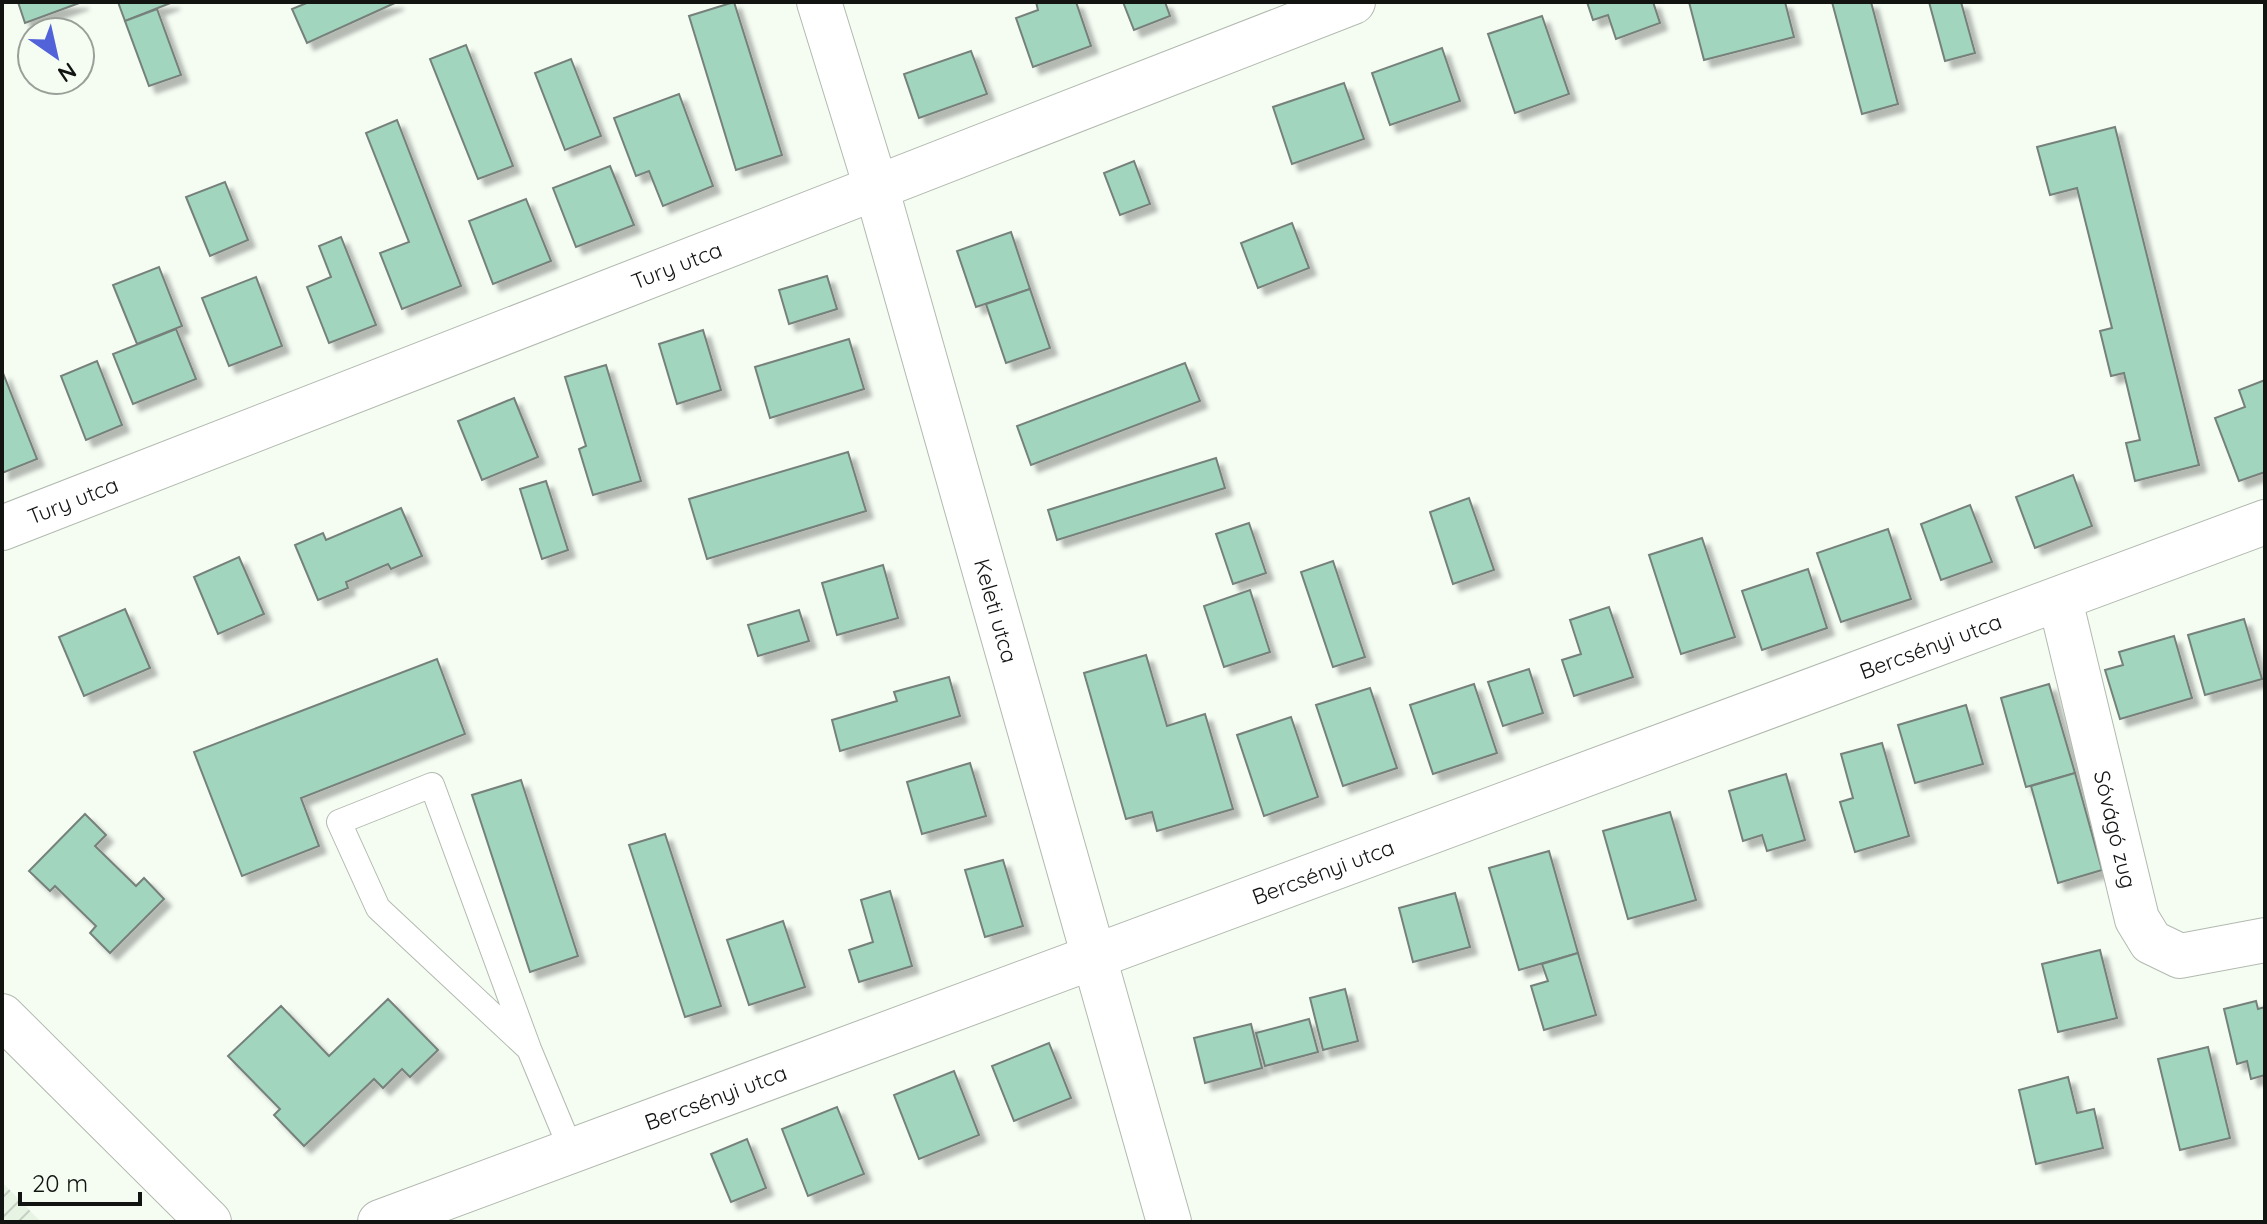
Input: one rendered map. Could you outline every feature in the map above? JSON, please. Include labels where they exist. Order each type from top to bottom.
[{"type":"street","name":"Keleti utca","points":[[819,2],[876,187],[1169,1222]]},
{"type":"street","name":"Tury utca","points":[[2,528],[1353,2]]},
{"type":"street","name":"Bercsényi utca","points":[[380,1222],[2265,522]]},
{"type":"street","name":"Sóvágó zug","points":[[2060,600],[2137,919],[2151,942],[2180,956],[2265,940]]},
{"type":"street","points":[[2,1016],[209,1222]]},
{"type":"lane","points":[[529,1049],[378,908],[339,822],[432,785],[529,1049],[572,1152]]},
{"type":"shaded area","points":[[2,1182],[41,1222],[2,1222]]},
{"type":"building","points":[[18,2],[82,2],[44,16],[23,16]]},
{"type":"building","points":[[118,2],[173,2],[125,21]]},
{"type":"building","points":[[309,2],[397,2],[307,43],[292,9]]},
{"type":"building","points":[[734,2],[782,155],[736,170],[689,16]]},
{"type":"building","points":[[1036,2],[1076,2],[1091,46],[1033,67],[1016,18],[1038,10]]},
{"type":"building","points":[[1123,2],[1165,2],[1170,16],[1134,30]]},
{"type":"building","points":[[1587,2],[1653,2],[1660,23],[1616,39],[1608,15],[1593,20]]},
{"type":"building","points":[[1689,2],[1785,2],[1794,37],[1704,60]]},
{"type":"building","points":[[1832,2],[1871,2],[1898,104],[1862,114]]},
{"type":"building","points":[[1929,2],[1961,2],[1975,53],[1945,61]]},
{"type":"building","points":[[157,9],[181,75],[149,86],[125,21]]},
{"type":"building","points":[[1542,16],[1569,94],[1515,113],[1488,34]]},
{"type":"building","points":[[466,45],[513,166],[478,179],[430,59]]},
{"type":"building","points":[[1442,48],[1460,101],[1390,125],[1372,73]]},
{"type":"building","points":[[971,51],[987,94],[919,118],[904,74]]},
{"type":"building","points":[[571,59],[601,136],[565,150],[535,73]]},
{"type":"building","points":[[1344,83],[1364,139],[1292,164],[1273,107]]},
{"type":"building","points":[[679,94],[713,186],[663,206],[649,171],[636,176],[614,118]]},
{"type":"building","points":[[397,120],[461,286],[402,309],[380,253],[409,242],[366,133]]},
{"type":"building","points":[[2115,127],[2199,465],[2135,481],[2126,443],[2140,440],[2124,373],[2111,376],[2100,331],[2112,328],[2077,188],[2050,195],[2037,147]]},
{"type":"building","points":[[1134,161],[1150,204],[1120,215],[1104,173]]},
{"type":"building","points":[[610,166],[634,225],[576,247],[553,188]]},
{"type":"building","points":[[225,182],[248,240],[210,256],[186,197]]},
{"type":"building","points":[[526,199],[551,261],[493,284],[469,221]]},
{"type":"building","points":[[1292,223],[1309,268],[1258,288],[1241,243]]},
{"type":"building","points":[[1011,232],[1030,289],[976,307],[957,251]]},
{"type":"building","points":[[341,237],[376,325],[329,343],[307,287],[331,277],[319,246]]},
{"type":"building","points":[[159,267],[182,326],[137,344],[113,285]]},
{"type":"building","points":[[827,276],[837,309],[789,324],[779,290]]},
{"type":"building","points":[[256,277],[282,346],[229,366],[202,298]]},
{"type":"building","points":[[1030,289],[1050,348],[1006,363],[986,304]]},
{"type":"building","points":[[176,329],[196,379],[133,404],[113,354]]},
{"type":"building","points":[[703,330],[721,390],[677,404],[659,344]]},
{"type":"building","points":[[849,339],[864,389],[770,418],[755,367]]},
{"type":"building","points":[[97,361],[122,425],[86,440],[61,376]]},
{"type":"building","points":[[1185,363],[1200,401],[1031,465],[1017,426]]},
{"type":"building","points":[[606,365],[641,481],[593,495],[579,449],[586,446],[565,377]]},
{"type":"building","points":[[2,374],[37,459],[2,473]]},
{"type":"building","points":[[2265,380],[2265,472],[2239,481],[2215,418],[2245,407],[2239,390]]},
{"type":"building","points":[[514,398],[538,457],[482,480],[458,421]]},
{"type":"building","points":[[848,452],[866,511],[707,559],[689,499]]},
{"type":"building","points":[[1216,458],[1225,488],[1057,540],[1048,510]]},
{"type":"building","points":[[2073,475],[2092,526],[2035,548],[2016,497]]},
{"type":"building","points":[[546,481],[568,550],[542,559],[520,489]]},
{"type":"building","points":[[1469,498],[1494,570],[1453,584],[1430,512]]},
{"type":"building","points":[[1970,505],[1992,562],[1941,580],[1921,524]]},
{"type":"building","points":[[401,508],[422,556],[391,569],[388,564],[346,582],[348,588],[318,600],[295,545],[323,533],[326,540]]},
{"type":"building","points":[[1249,523],[1266,573],[1233,584],[1216,534]]},
{"type":"building","points":[[1888,529],[1911,599],[1841,622],[1817,553]]},
{"type":"building","points":[[1702,538],[1735,637],[1681,654],[1649,555]]},
{"type":"building","points":[[239,557],[264,614],[218,634],[194,577]]},
{"type":"building","points":[[1333,561],[1365,657],[1333,667],[1301,572]]},
{"type":"building","points":[[883,565],[898,618],[837,635],[822,583]]},
{"type":"building","points":[[1808,569],[1827,628],[1762,650],[1742,591]]},
{"type":"building","points":[[1250,590],[1270,652],[1224,667],[1204,606]]},
{"type":"building","points":[[1609,607],[1633,677],[1574,696],[1562,660],[1581,654],[1570,620]]},
{"type":"building","points":[[125,609],[150,668],[84,696],[59,637]]},
{"type":"building","points":[[799,610],[809,641],[758,656],[748,625]]},
{"type":"building","points":[[2244,619],[2262,679],[2205,695],[2188,635]]},
{"type":"building","points":[[2174,636],[2192,698],[2120,719],[2105,670],[2123,665],[2119,652]]},
{"type":"building","points":[[1146,655],[1167,726],[1205,714],[1233,809],[1157,831],[1152,812],[1126,819],[1084,673]]},
{"type":"building","points":[[437,659],[465,734],[301,798],[319,846],[242,876],[194,752]]},
{"type":"building","points":[[1529,669],[1543,713],[1503,726],[1488,682]]},
{"type":"building","points":[[949,677],[960,716],[840,751],[832,720],[897,701],[894,692]]},
{"type":"building","points":[[1474,684],[1497,753],[1433,774],[1410,705]]},
{"type":"building","points":[[2049,684],[2075,773],[2026,787],[2001,698]]},
{"type":"building","points":[[1370,688],[1397,768],[1343,786],[1316,705]]},
{"type":"building","points":[[1966,705],[1983,764],[1915,783],[1898,725]]},
{"type":"building","points":[[1291,717],[1318,797],[1264,816],[1237,735]]},
{"type":"building","points":[[1882,743],[1909,836],[1855,852],[1840,802],[1853,798],[1841,754]]},
{"type":"building","points":[[970,763],[986,816],[922,834],[907,782]]},
{"type":"building","points":[[2075,773],[2102,870],[2058,883],[2031,786]]},
{"type":"building","points":[[1786,774],[1805,840],[1767,851],[1762,835],[1743,841],[1729,791]]},
{"type":"building","points":[[521,780],[578,956],[530,972],[472,795]]},
{"type":"building","points":[[1670,812],[1696,900],[1628,919],[1603,831]]},
{"type":"building","points":[[85,814],[106,835],[95,846],[136,886],[144,878],[164,899],[110,953],[90,933],[96,926],[55,886],[50,891],[29,871]]},
{"type":"building","points":[[665,834],[721,1006],[685,1017],[629,845]]},
{"type":"building","points":[[1549,851],[1578,953],[1519,970],[1489,868]]},
{"type":"building","points":[[1003,860],[1023,926],[985,937],[965,870]]},
{"type":"building","points":[[890,891],[912,966],[859,982],[849,950],[873,942],[861,900]]},
{"type":"building","points":[[1455,893],[1470,947],[1413,962],[1399,908]]},
{"type":"building","points":[[783,921],[805,987],[749,1005],[727,940]]},
{"type":"building","points":[[2100,950],[2117,1018],[2058,1032],[2042,964]]},
{"type":"building","points":[[1578,953],[1596,1015],[1544,1030],[1531,986],[1548,981],[1542,964]]},
{"type":"building","points":[[1345,989],[1358,1041],[1323,1050],[1310,998]]},
{"type":"building","points":[[388,999],[438,1050],[410,1077],[402,1069],[383,1088],[374,1079],[304,1146],[274,1115],[280,1109],[228,1056],[281,1006],[329,1056]]},
{"type":"building","points":[[2256,1001],[2258,1009],[2265,1007],[2265,1075],[2251,1079],[2247,1061],[2237,1064],[2224,1009]]},
{"type":"building","points":[[1309,1019],[1318,1052],[1265,1066],[1256,1033]]},
{"type":"building","points":[[1251,1024],[1262,1068],[1205,1083],[1194,1038]]},
{"type":"building","points":[[1049,1043],[1071,1098],[1014,1121],[992,1066]]},
{"type":"building","points":[[2208,1047],[2230,1138],[2180,1150],[2158,1059]]},
{"type":"building","points":[[954,1071],[979,1135],[919,1159],[894,1095]]},
{"type":"building","points":[[2068,1077],[2077,1113],[2094,1109],[2103,1148],[2036,1164],[2019,1090]]},
{"type":"building","points":[[837,1107],[864,1174],[808,1196],[782,1129]]},
{"type":"building","points":[[747,1139],[766,1188],[731,1202],[711,1154]]}]
